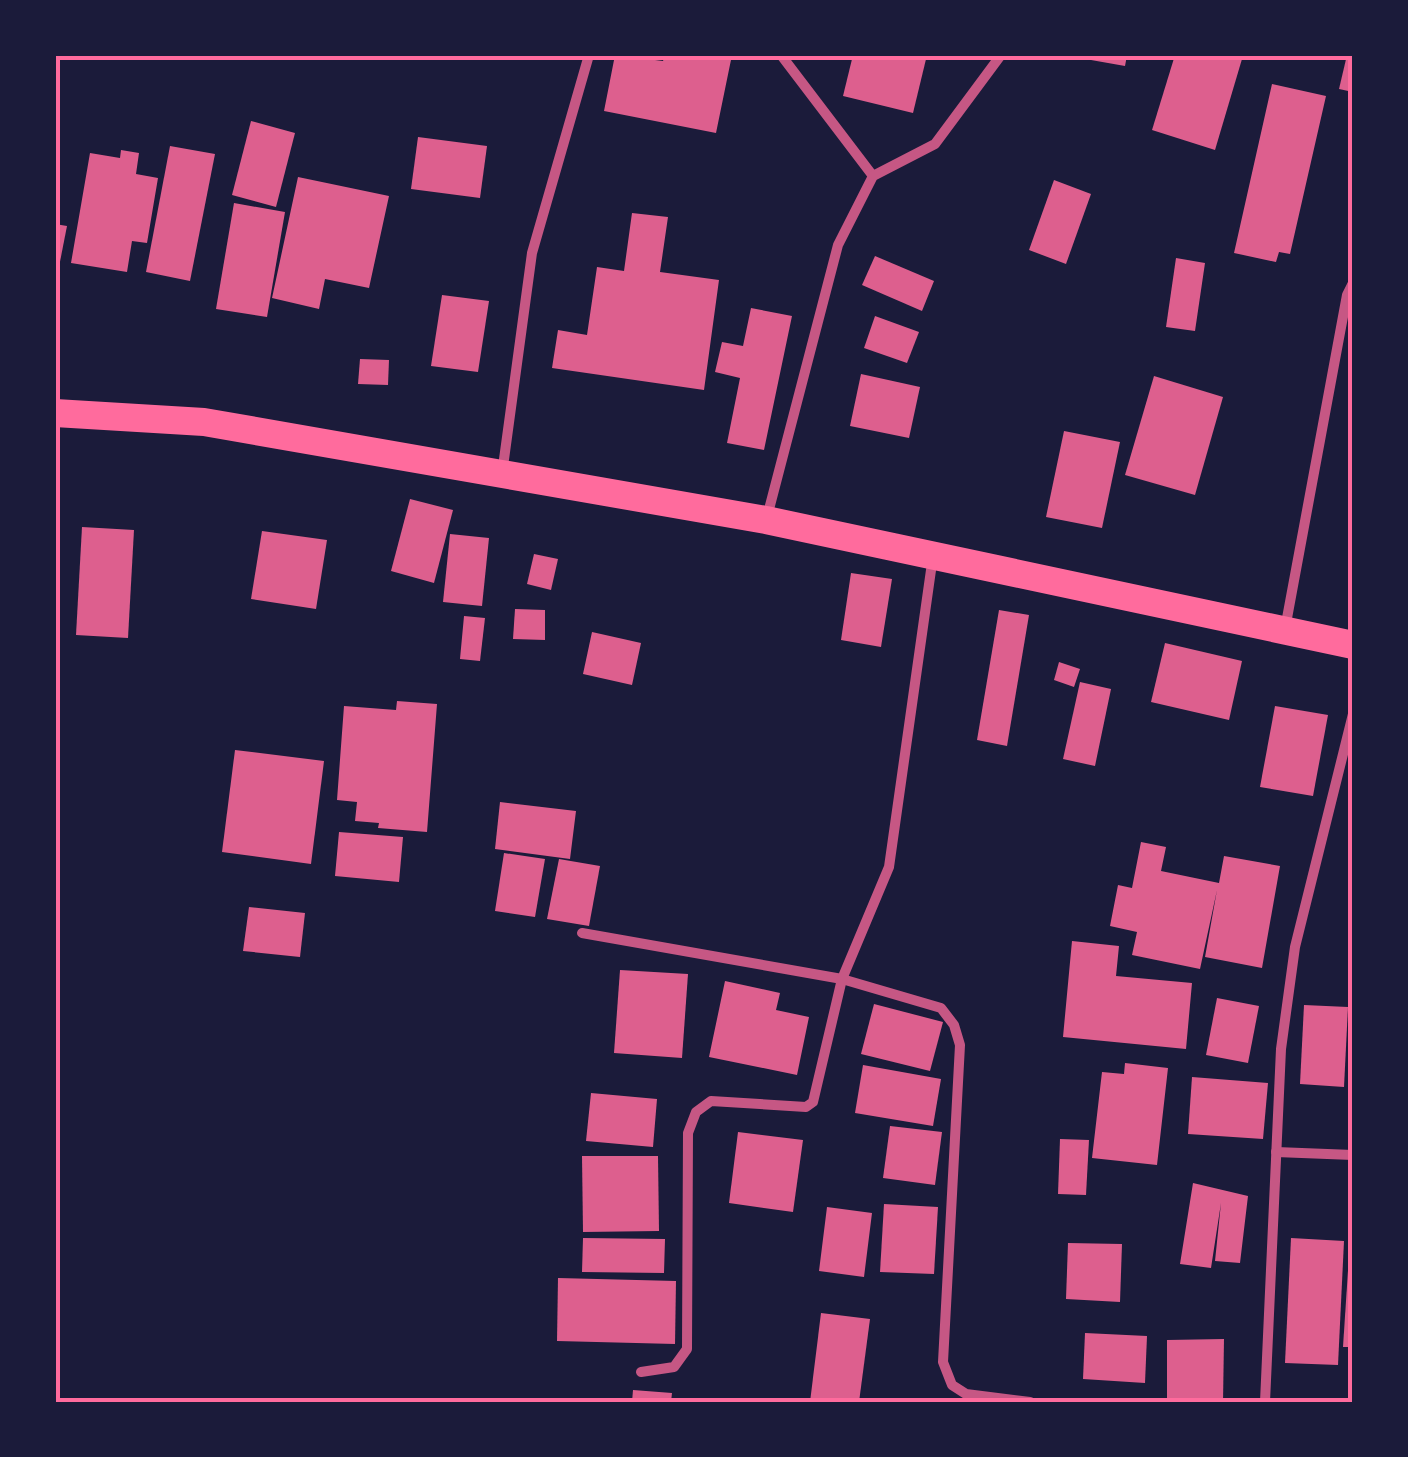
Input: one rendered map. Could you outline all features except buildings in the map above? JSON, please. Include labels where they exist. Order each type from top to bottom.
[{"type":"highway","points":[[55,412],[204,422],[766,520],[1353,645]]},
{"type":"street","points":[[502,474],[532,252],[590,55]]},
{"type":"street","points":[[780,55],[873,176]]},
{"type":"street","points":[[766,520],[838,244],[873,176],[934,144],[1000,55]]},
{"type":"street","points":[[1285,629],[1347,295],[1353,283]]},
{"type":"street","points":[[641,1372],[674,1367],[687,1349],[688,1133],[696,1112],[711,1100],[806,1108],[814,1102],[842,979],[890,867],[933,556]]},
{"type":"street","points":[[1265,1402],[1281,1049],[1295,947],[1353,714]]},
{"type":"street","points":[[582,933],[842,979],[941,1008],[954,1025],[960,1045],[943,1362],[952,1385],[966,1394],[1030,1402]]},
{"type":"street","points":[[1276,1152],[1353,1155]]}]
